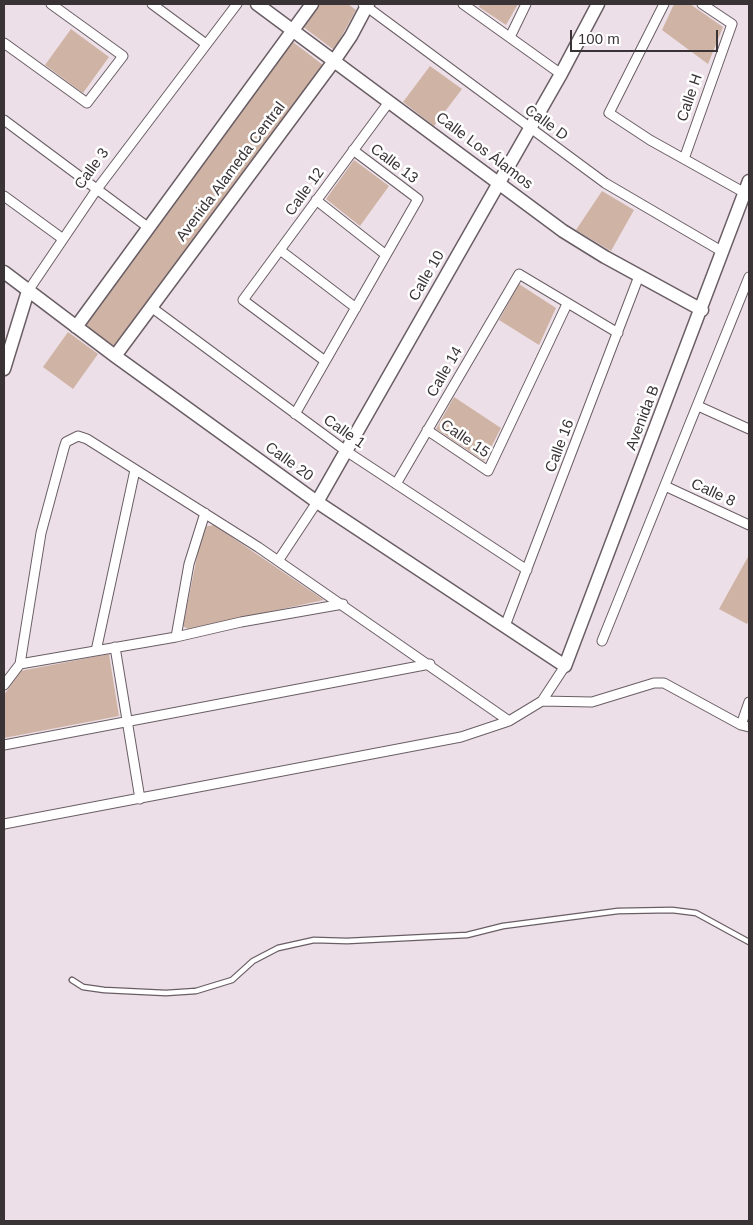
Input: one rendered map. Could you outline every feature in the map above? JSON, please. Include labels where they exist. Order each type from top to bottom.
[{"type":"street","points":[[4,43],[87,103],[123,56],[51,4]]},
{"type":"street","points":[[152,4],[206,44]]},
{"type":"street","name":"Calle 3","points":[[4,369],[28,291],[97,189],[237,4]]},
{"type":"street","name":"Calle Los Álamos","points":[[257,4],[563,231],[702,310]]},
{"type":"street","points":[[76,327],[312,4]]},
{"type":"street","points":[[463,4],[561,74]]},
{"type":"street","points":[[510,37],[526,4]]},
{"type":"street","name":"Calle 10","points":[[278,561],[346,451],[530,129],[598,4]]},
{"type":"street","points":[[664,4],[644,47],[609,112],[650,140],[684,159],[747,187]]},
{"type":"street","name":"Calle H","points":[[684,159],[732,24],[702,4]]},
{"type":"street","name":"Avenida Alameda Central","points":[[115,356],[334,60],[351,36],[365,5]]},
{"type":"street","name":"Calle D","points":[[365,5],[605,183],[723,252]]},
{"type":"street","name":"Calle 12","points":[[325,361],[243,300],[389,102]]},
{"type":"street","points":[[4,120],[149,228]]},
{"type":"street","name":"Calle 13","points":[[353,150],[418,199],[386,255]]},
{"type":"street","name":"Avenida B","points":[[565,666],[702,310],[747,187]]},
{"type":"street","points":[[4,196],[63,239]]},
{"type":"street","points":[[295,414],[386,255],[316,200]]},
{"type":"street","points":[[280,250],[356,308]]},
{"type":"street","name":"Calle 20","points":[[4,272],[115,356],[316,502],[565,666]]},
{"type":"street","name":"Calle 14","points":[[396,484],[519,274],[567,304]]},
{"type":"street","name":"Calle 16","points":[[506,626],[640,276]]},
{"type":"street","points":[[602,641],[749,277]]},
{"type":"street","points":[[740,297],[749,303]]},
{"type":"street","points":[[567,304],[618,333]]},
{"type":"street","name":"Calle 15","points":[[427,430],[488,471],[567,304]]},
{"type":"street","name":"Calle 1","points":[[151,307],[346,451],[527,570]]},
{"type":"street","points":[[698,406],[749,429]]},
{"type":"street","points":[[4,685],[20,664],[41,533],[66,442],[72,438],[87,439],[205,513],[343,604],[510,721]]},
{"type":"street","points":[[96,650],[135,470]]},
{"type":"street","name":"Calle 8","points":[[665,486],[749,524]]},
{"type":"street","points":[[176,637],[190,564],[205,513]]},
{"type":"street","points":[[20,664],[176,637],[241,622],[343,604]]},
{"type":"street","points":[[115,647],[140,799]]},
{"type":"street","points":[[4,745],[430,664]]},
{"type":"street","points":[[4,824],[461,737],[510,721],[542,701],[565,666]]},
{"type":"street","points":[[542,701],[587,703],[654,683],[664,683],[745,726],[749,702]]},
{"type":"lane","points":[[72,980],[91,988],[151,993],[196,991],[232,980],[253,961],[278,948],[314,940],[346,941],[467,935],[503,926],[618,912],[672,910],[696,913],[749,942]]},
{"type":"shaded area","points":[[317,4],[348,4],[356,10],[334,50],[302,26]]},
{"type":"shaded area","points":[[480,4],[518,4],[506,25],[479,7]]},
{"type":"shaded area","points":[[674,4],[690,4],[723,27],[708,64],[662,30]]},
{"type":"shaded area","points":[[71,29],[109,57],[83,93],[45,65]]},
{"type":"shaded area","points":[[293,42],[323,65],[115,348],[84,325]]},
{"type":"shaded area","points":[[430,66],[462,89],[434,126],[403,102]]},
{"type":"shaded area","points":[[354,160],[389,186],[360,226],[326,199]]},
{"type":"shaded area","points":[[602,191],[634,210],[611,251],[576,230]]},
{"type":"shaded area","points":[[519,284],[556,308],[539,345],[499,320]]},
{"type":"shaded area","points":[[68,332],[98,354],[73,389],[43,367]]},
{"type":"shaded area","points":[[454,397],[501,428],[484,461],[436,429]]},
{"type":"shaded area","points":[[214,525],[324,600],[188,629],[183,626],[203,527]]},
{"type":"shaded area","points":[[749,555],[749,619],[747,624],[719,609]]},
{"type":"shaded area","points":[[109,654],[119,716],[4,738],[4,695],[20,671]]}]
